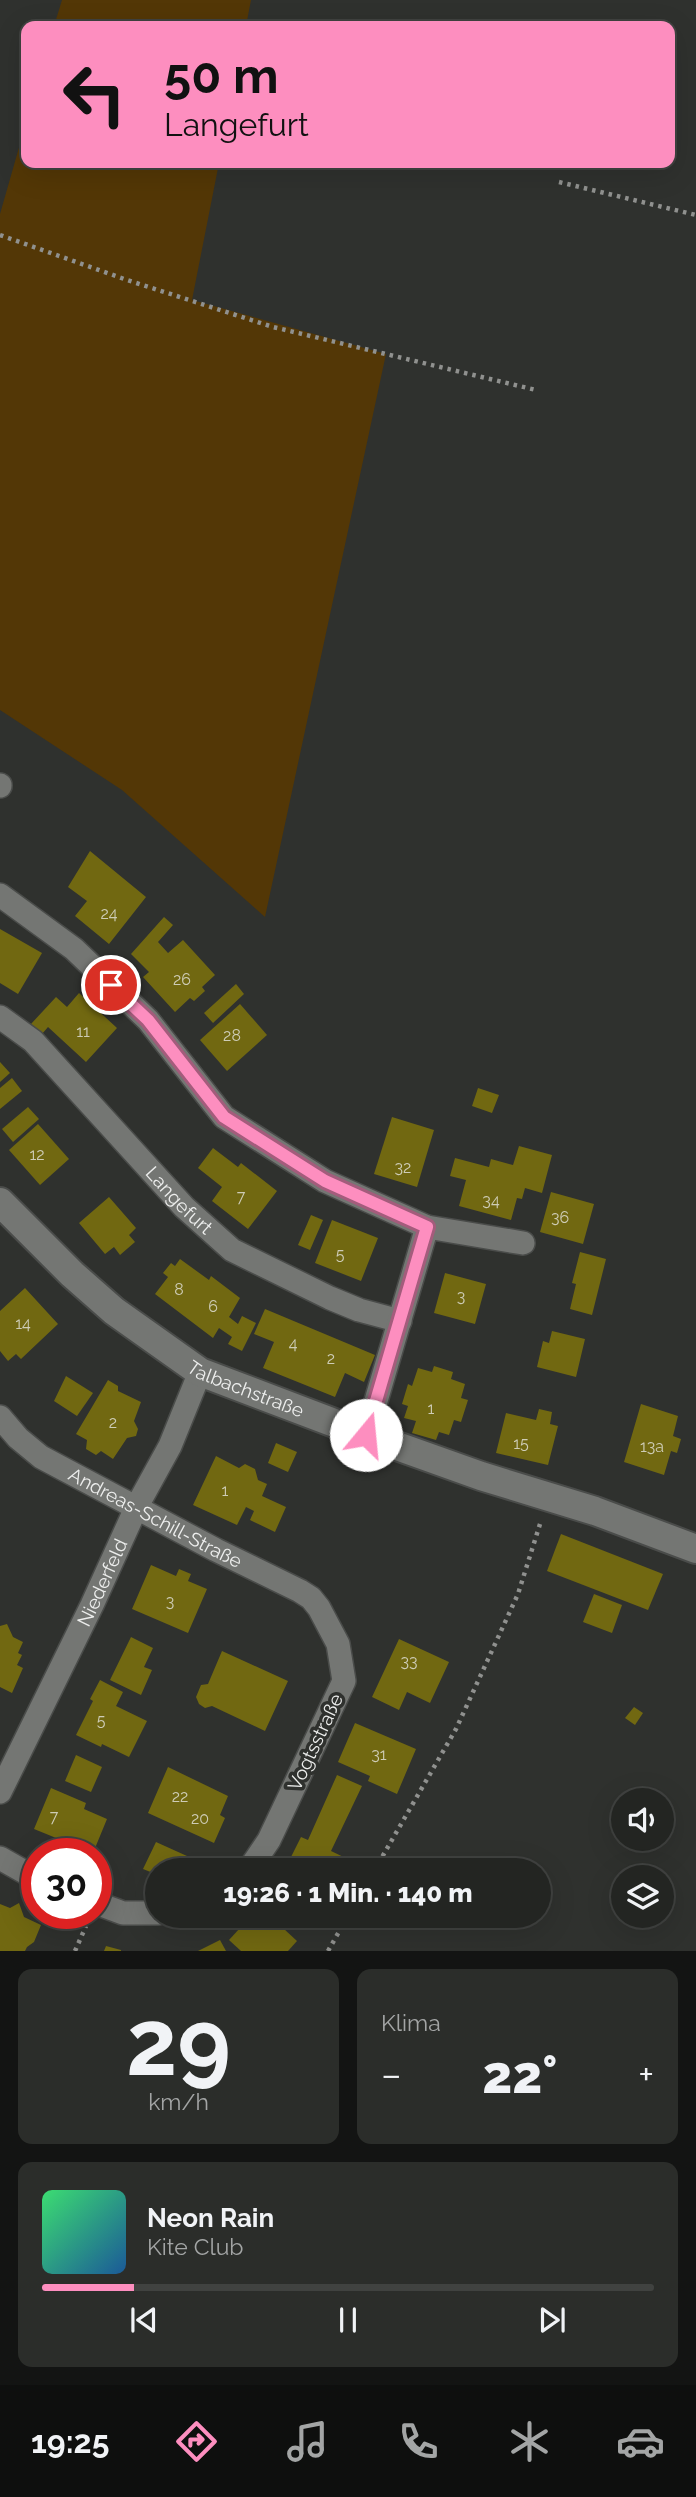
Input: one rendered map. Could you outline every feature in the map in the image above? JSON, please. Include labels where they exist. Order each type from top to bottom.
[{"type":"street","points":[[0,895],[74,949],[148,1020],[224,1117],[325,1181],[427,1227],[523,1243]]},
{"type":"street","name":"Langefurt","points":[[0,1017],[33,1041],[184,1208],[232,1250],[330,1298],[359,1310],[400,1321]]},
{"type":"street","name":"Talbachstraße","points":[[0,1202],[72,1274],[114,1311],[200,1372],[366,1435],[595,1511],[696,1549]]},
{"type":"street","points":[[366,1435],[427,1227]]},
{"type":"street","name":"Niederfeld","points":[[0,1792],[92,1605],[137,1506],[170,1446],[200,1372]]},
{"type":"street","name":"Andreas-Schill-Straße","points":[[0,1417],[18,1438],[41,1457],[216,1550],[300,1591],[312,1598],[319,1608]]},
{"type":"street","name":"Vogtsstraße","points":[[257,1858],[270,1840],[344,1681],[338,1644],[319,1608]]},
{"type":"street","points":[[0,1858],[21,1870]]},
{"type":"street","points":[[112,1909],[122,1913],[145,1913]]},
{"type":"path","points":[[559,182],[696,215]]},
{"type":"path","points":[[0,235],[272,327],[536,390]]},
{"type":"path","points":[[382,1858],[456,1729],[518,1594],[549,1496]]},
{"type":"path","points":[[328,1951],[341,1928]]},
{"type":"path","points":[[75,1951],[85,1929]]},
{"type":"shaded area","points":[[62,0],[251,0],[247,21],[56,21]]},
{"type":"shaded area","points":[[21,140],[21,168],[218,168],[192,300],[386,354],[265,917],[122,790],[0,710],[0,214]]},
{"type":"building","points":[[90,851],[146,897],[109,944],[75,916],[87,901],[68,887]]},
{"type":"building","points":[[164,917],[173,925],[158,942],[168,953],[183,940],[215,975],[202,987],[205,991],[194,1001],[190,998],[175,1012],[143,977],[149,972],[131,954]]},
{"type":"building","points":[[0,929],[42,953],[18,994],[0,983]]},
{"type":"building","points":[[236,984],[244,994],[213,1023],[204,1013]]},
{"type":"building","points":[[79,993],[117,1028],[86,1062],[48,1027],[42,1034],[31,1024],[56,997],[67,1007]]},
{"type":"building","points":[[240,1004],[267,1035],[227,1071],[200,1040]]},
{"type":"building","points":[[0,1062],[10,1073],[0,1082]]},
{"type":"building","points":[[12,1078],[22,1091],[0,1109],[0,1088]]},
{"type":"building","points":[[478,1088],[499,1095],[492,1113],[472,1106]]},
{"type":"building","points":[[28,1107],[39,1119],[13,1142],[2,1129]]},
{"type":"building","points":[[392,1117],[434,1130],[417,1187],[374,1174]]},
{"type":"building","points":[[38,1124],[69,1159],[40,1185],[9,1150]]},
{"type":"building","points":[[519,1146],[552,1155],[542,1193],[525,1188],[522,1199],[517,1198],[511,1220],[459,1206],[466,1180],[450,1176],[455,1158],[489,1167],[491,1159],[513,1165]]},
{"type":"building","points":[[213,1148],[238,1167],[241,1163],[277,1191],[248,1229],[212,1201],[222,1187],[198,1168]]},
{"type":"building","points":[[551,1192],[594,1204],[583,1244],[540,1232]]},
{"type":"building","points":[[109,1197],[136,1228],[129,1235],[135,1242],[120,1255],[114,1247],[105,1254],[79,1223]]},
{"type":"building","points":[[311,1215],[323,1220],[310,1250],[298,1245]]},
{"type":"building","points":[[332,1220],[378,1238],[361,1281],[315,1263]]},
{"type":"building","points":[[580,1252],[606,1259],[592,1315],[570,1309],[576,1284],[572,1283]]},
{"type":"building","points":[[180,1259],[209,1280],[211,1276],[240,1298],[229,1317],[238,1324],[242,1316],[256,1323],[242,1351],[228,1344],[232,1337],[219,1328],[213,1338],[155,1294],[168,1277],[163,1273],[171,1263],[175,1266]]},
{"type":"building","points":[[445,1273],[486,1284],[475,1324],[434,1313]]},
{"type":"building","points":[[25,1288],[58,1324],[21,1359],[16,1354],[8,1361],[0,1351],[0,1311]]},
{"type":"building","points":[[265,1309],[375,1355],[364,1382],[345,1373],[335,1397],[263,1368],[274,1342],[254,1334]]},
{"type":"building","points":[[552,1331],[585,1339],[576,1377],[537,1367],[543,1341],[549,1343]]},
{"type":"building","points":[[434,1366],[453,1372],[451,1379],[465,1384],[461,1398],[468,1400],[461,1422],[454,1420],[449,1435],[439,1432],[436,1440],[412,1433],[416,1421],[404,1418],[408,1406],[402,1404],[408,1384],[412,1386],[418,1368],[432,1372]]},
{"type":"building","points":[[66,1376],[93,1393],[77,1416],[54,1401]]},
{"type":"building","points":[[108,1380],[118,1386],[118,1391],[141,1402],[134,1421],[138,1429],[136,1436],[127,1438],[113,1459],[101,1451],[96,1455],[86,1449],[87,1440],[76,1434]]},
{"type":"building","points":[[641,1404],[678,1416],[673,1436],[681,1439],[677,1453],[671,1451],[664,1475],[624,1462]]},
{"type":"building","points":[[539,1409],[552,1412],[550,1424],[558,1426],[548,1465],[496,1453],[506,1413],[536,1420]]},
{"type":"building","points":[[276,1443],[297,1452],[288,1472],[268,1463]]},
{"type":"building","points":[[216,1456],[239,1468],[245,1464],[255,1469],[258,1480],[267,1484],[262,1496],[286,1507],[275,1532],[250,1520],[254,1511],[246,1507],[237,1525],[193,1505]]},
{"type":"building","points":[[561,1534],[663,1574],[648,1610],[547,1571]]},
{"type":"building","points":[[151,1565],[176,1576],[179,1569],[191,1574],[188,1581],[207,1589],[188,1633],[132,1609]]},
{"type":"building","points":[[594,1594],[622,1605],[612,1633],[583,1622]]},
{"type":"building","points":[[7,1624],[13,1637],[23,1642],[18,1653],[22,1655],[17,1665],[23,1668],[12,1693],[0,1687],[0,1626]]},
{"type":"building","points":[[131,1637],[153,1648],[144,1667],[152,1670],[141,1695],[110,1680]]},
{"type":"building","points":[[399,1639],[449,1662],[430,1703],[407,1692],[399,1710],[372,1697]]},
{"type":"building","points":[[222,1651],[288,1681],[265,1731],[212,1706],[205,1708],[199,1704],[196,1697],[201,1685],[208,1684]]},
{"type":"building","points":[[100,1680],[123,1692],[116,1706],[147,1721],[129,1757],[76,1735]]},
{"type":"building","points":[[634,1707],[643,1713],[635,1725],[625,1718]]},
{"type":"building","points":[[355,1723],[416,1749],[397,1794],[368,1781],[370,1776],[338,1762]]},
{"type":"building","points":[[76,1755],[102,1767],[91,1792],[65,1781]]},
{"type":"building","points":[[168,1767],[228,1796],[220,1815],[225,1818],[214,1843],[148,1813]]},
{"type":"building","points":[[337,1775],[362,1786],[331,1851],[346,1858],[290,1858],[301,1837],[308,1840]]},
{"type":"building","points":[[51,1788],[86,1803],[84,1809],[107,1819],[99,1838],[56,1838],[34,1829]]},
{"type":"building","points":[[156,1842],[187,1856],[186,1858],[148,1858]]},
{"type":"building","points":[[19,1903],[21,1929],[39,1929],[34,1942],[25,1951],[0,1951],[0,1904],[10,1908]]},
{"type":"building","points":[[240,1928],[283,1928],[297,1941],[288,1951],[241,1951],[229,1940]]},
{"type":"building","points":[[220,1940],[226,1951],[198,1951]]},
{"type":"building","points":[[106,1946],[121,1950],[121,1951],[104,1951]]},
{"type":"route","points":[[111,985],[148,1020],[224,1117],[325,1181],[427,1227],[366,1435]]}]
